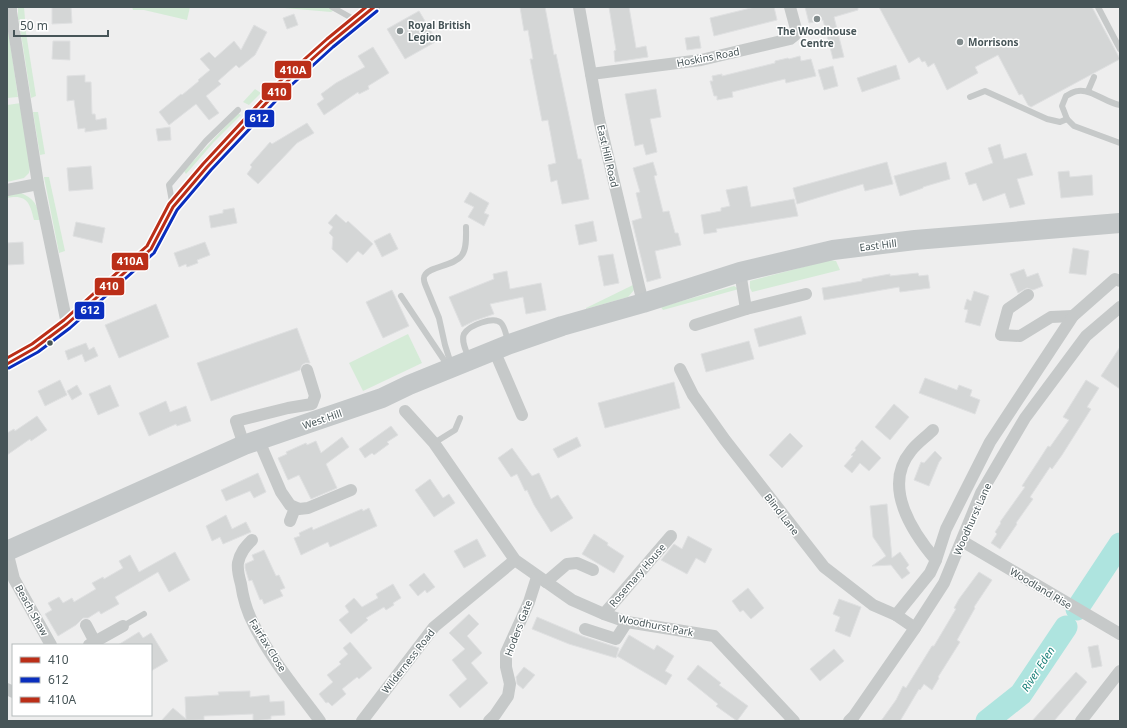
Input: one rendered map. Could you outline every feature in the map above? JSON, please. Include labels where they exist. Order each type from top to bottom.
[{"type":"main road","name":"East Hill","points":[[643,303],[740,272],[833,250],[915,240],[1120,223]]},
{"type":"main road","name":"West Hill","points":[[7,551],[251,443],[382,398],[502,347],[562,326],[643,303]]},
{"type":"street","points":[[7,364],[35,348],[67,324],[151,249],[173,207],[207,167],[271,97],[306,64],[374,7]]},
{"type":"street","name":"East Hill Road","points":[[579,7],[599,119],[643,303]]},
{"type":"street","name":"Hoskins Road","points":[[591,74],[700,60],[790,39],[794,35],[796,29],[790,7]]},
{"type":"street","points":[[10,11],[38,184],[67,324]]},
{"type":"street","points":[[7,190],[38,184]]},
{"type":"street","points":[[740,272],[746,309]]},
{"type":"street","name":"Woodhurst Lane","points":[[896,615],[930,573],[946,529],[990,442],[1072,316],[1115,279],[1120,281]]},
{"type":"street","points":[[695,325],[746,309],[806,294]]},
{"type":"street","points":[[1028,294],[1008,308],[1001,335],[1020,336],[1051,317],[1072,316]]},
{"type":"street","name":"Woodhurst Lane","points":[[849,721],[915,628],[944,583],[981,493],[1025,418],[1086,336],[1120,307]]},
{"type":"street","points":[[502,347],[522,415]]},
{"type":"street","name":"Blind Lane","points":[[680,369],[693,395],[725,440],[824,567],[872,604],[896,615],[915,628]]},
{"type":"street","points":[[307,370],[315,396],[312,404],[288,408],[236,421],[290,505],[299,510],[308,508],[351,490]]},
{"type":"street","name":"Woodhurst Park","points":[[405,412],[434,443],[515,560],[572,600],[604,614],[627,622],[714,636],[794,721]]},
{"type":"street","points":[[933,430],[910,451],[901,468],[898,484],[903,509],[921,542],[936,560]]},
{"type":"street","points":[[290,521],[295,508]]},
{"type":"street","name":"Rosemary House","points":[[604,614],[671,536]]},
{"type":"street","name":"Fairfax Close","points":[[252,540],[242,551],[237,569],[248,613],[253,625],[268,649],[320,721]]},
{"type":"street","name":"Woodland Rise","points":[[962,541],[1120,634]]},
{"type":"street","name":"Beach Shaw","points":[[7,551],[14,579],[50,644]]},
{"type":"street","name":"Wilderness Road","points":[[362,721],[434,627],[515,560]]},
{"type":"street","points":[[542,579],[567,564],[577,563],[593,570]]},
{"type":"street","name":"Hoders Gate","points":[[489,721],[508,696],[510,684],[506,667],[506,653],[529,602],[542,579]]},
{"type":"street","points":[[585,629],[616,639],[627,622]]},
{"type":"street","points":[[86,625],[92,643],[122,626]]},
{"type":"street","points":[[1081,721],[1120,671]]},
{"type":"lane","points":[[332,7],[357,21]]},
{"type":"lane","points":[[1098,7],[1120,49]]},
{"type":"lane","points":[[1088,91],[1094,77]]},
{"type":"lane","points":[[970,97],[985,91],[1047,119],[1060,122],[1066,119]]},
{"type":"lane","points":[[1120,106],[1099,98],[1088,91],[1077,91],[1066,96],[1062,106],[1066,119],[1074,126],[1120,143]]},
{"type":"lane","points":[[173,207],[169,185],[206,141],[238,110]]},
{"type":"lane","points":[[457,365],[445,345],[439,318],[424,279],[425,274],[456,261],[461,257],[465,247],[466,227]]},
{"type":"lane","points":[[401,296],[457,365]]},
{"type":"lane","points":[[457,365],[465,332],[484,322],[496,320],[502,324],[502,347]]},
{"type":"lane","points":[[434,443],[455,430],[460,418]]},
{"type":"lane","points":[[122,626],[144,614]]},
{"type":"green space","points":[[18,7],[24,7],[25,19],[18,20]]},
{"type":"green space","points":[[132,7],[190,7],[187,20],[144,10],[133,10]]},
{"type":"green space","points":[[273,7],[339,7],[331,12]]},
{"type":"green space","points":[[24,20],[36,96],[31,98],[19,21]]},
{"type":"green space","points":[[7,27],[18,97],[7,98]]},
{"type":"green space","points":[[255,89],[261,93],[249,105],[243,102]]},
{"type":"green space","points":[[21,103],[30,166],[29,173],[24,178],[7,182],[7,105]]},
{"type":"green space","points":[[33,112],[38,112],[45,154],[40,155]]},
{"type":"green space","points":[[238,113],[241,115],[213,143],[186,174],[184,171]]},
{"type":"green space","points":[[44,177],[49,177],[65,251],[59,253]]},
{"type":"green space","points":[[21,193],[33,201],[38,210],[40,220],[34,220],[29,205],[23,199],[19,197],[7,198],[7,194]]},
{"type":"green space","points":[[830,260],[836,261],[840,270],[752,292],[750,288],[750,281]]},
{"type":"green space","points":[[633,285],[634,290],[628,297],[586,309],[586,308]]},
{"type":"green space","points":[[734,286],[739,289],[663,310],[661,307]]},
{"type":"green space","points":[[408,334],[422,363],[363,391],[349,363]]},
{"type":"building","points":[[52,7],[71,7],[72,23],[52,24]]},
{"type":"building","points":[[520,7],[545,7],[554,55],[556,54],[578,159],[581,159],[589,199],[562,204],[557,180],[551,182],[548,165],[556,163],[548,120],[542,121],[530,59],[533,59],[528,30],[524,31]]},
{"type":"building","points":[[609,7],[629,7],[636,48],[646,46],[648,57],[615,62],[614,51],[616,50]]},
{"type":"building","points":[[755,7],[774,7],[777,20],[714,36],[710,18]]},
{"type":"building","points":[[805,7],[858,7],[858,10],[834,17],[844,57],[833,59],[823,20],[809,23]]},
{"type":"building","points":[[879,7],[1092,7],[1120,59],[1031,107],[1028,105],[1022,94],[1019,95],[998,55],[975,67],[978,73],[947,90],[934,63],[928,67],[925,61],[922,62],[919,57],[909,63]]},
{"type":"building","points":[[419,11],[437,41],[405,59],[387,29]]},
{"type":"building","points":[[294,14],[298,25],[287,29],[283,18]]},
{"type":"building","points":[[254,25],[267,32],[255,55],[239,68],[236,65],[218,81],[221,84],[206,96],[219,113],[209,120],[196,104],[169,125],[159,112],[199,81],[198,80],[210,70],[200,59],[209,52],[215,58],[234,41],[241,50]]},
{"type":"building","points":[[699,36],[701,48],[687,50],[685,38]]},
{"type":"building","points":[[53,41],[70,41],[70,60],[52,59]]},
{"type":"building","points":[[373,47],[389,73],[368,86],[369,89],[359,94],[358,92],[324,115],[317,104],[324,99],[321,94],[336,83],[365,67],[358,56]]},
{"type":"building","points":[[800,56],[801,61],[811,59],[816,76],[786,83],[785,79],[732,92],[733,97],[717,100],[717,96],[714,96],[710,81],[713,81],[712,76],[722,74],[722,76],[775,63],[775,61]]},
{"type":"building","points":[[896,65],[900,79],[862,92],[857,78]]},
{"type":"building","points":[[833,66],[838,86],[824,90],[818,70]]},
{"type":"building","points":[[85,75],[85,82],[91,82],[92,114],[95,114],[96,120],[106,118],[107,129],[85,132],[85,128],[78,129],[74,100],[67,101],[67,76]]},
{"type":"building","points":[[656,89],[661,117],[650,119],[657,152],[646,155],[643,144],[635,146],[625,94]]},
{"type":"building","points":[[307,123],[314,133],[297,143],[258,184],[247,174],[252,167],[250,165],[270,142],[272,144]]},
{"type":"building","points":[[170,127],[171,140],[158,141],[156,129]]},
{"type":"building","points":[[1000,144],[1004,159],[1026,153],[1033,175],[1017,179],[1025,204],[1010,208],[1005,193],[983,201],[976,183],[969,185],[965,173],[993,163],[988,148]]},
{"type":"building","points":[[653,162],[657,175],[654,176],[663,212],[669,211],[675,233],[678,233],[681,245],[655,251],[661,278],[647,282],[632,221],[642,218],[636,193],[640,192],[633,168]]},
{"type":"building","points":[[887,162],[893,184],[865,191],[863,184],[797,204],[793,188]]},
{"type":"building","points":[[946,162],[950,179],[900,196],[894,176]]},
{"type":"building","points":[[91,166],[93,189],[69,191],[67,168]]},
{"type":"building","points":[[1069,171],[1070,177],[1092,175],[1093,195],[1061,198],[1058,172]]},
{"type":"building","points":[[747,186],[751,207],[794,199],[798,216],[716,229],[717,232],[704,234],[701,215],[721,211],[721,208],[730,206],[726,190]]},
{"type":"building","points":[[470,192],[489,203],[484,213],[489,215],[484,226],[468,217],[474,207],[464,202]]},
{"type":"building","points":[[234,208],[237,223],[211,228],[209,216],[223,213],[223,210]]},
{"type":"building","points":[[336,214],[346,223],[348,221],[373,244],[363,255],[358,251],[347,263],[332,249],[333,237],[329,233],[333,227],[328,223]]},
{"type":"building","points":[[593,221],[597,241],[579,245],[575,225]]},
{"type":"building","points":[[76,222],[105,228],[102,243],[73,236]]},
{"type":"building","points":[[390,233],[398,249],[382,257],[374,241]]},
{"type":"building","points":[[23,242],[24,264],[7,265],[7,243]]},
{"type":"building","points":[[205,242],[210,255],[197,260],[198,263],[187,267],[186,264],[179,267],[174,253]]},
{"type":"building","points":[[1073,248],[1089,251],[1086,275],[1069,273]]},
{"type":"building","points":[[613,254],[619,283],[604,286],[598,256]]},
{"type":"building","points":[[1024,269],[1027,277],[1038,273],[1043,286],[1033,290],[1027,288],[1018,293],[1010,274]]},
{"type":"building","points":[[507,271],[510,289],[541,283],[546,310],[526,314],[523,297],[490,304],[494,314],[462,327],[449,297],[494,279],[493,274]]},
{"type":"building","points":[[918,273],[919,276],[928,275],[930,288],[900,292],[899,287],[824,300],[822,288],[862,281],[862,279],[890,274],[890,276]]},
{"type":"building","points":[[392,290],[409,326],[383,338],[366,302]]},
{"type":"building","points":[[974,291],[989,296],[980,326],[965,322],[968,310],[964,309],[967,299],[971,301]]},
{"type":"building","points":[[156,304],[169,337],[119,358],[105,325]]},
{"type":"building","points":[[801,316],[806,334],[759,347],[754,329]]},
{"type":"building","points":[[297,328],[310,363],[305,363],[302,365],[300,370],[211,401],[197,363]]},
{"type":"building","points":[[749,341],[754,359],[706,372],[701,354]]},
{"type":"building","points":[[86,343],[89,350],[94,347],[98,356],[85,362],[82,354],[68,360],[65,351]]},
{"type":"building","points":[[1120,347],[1120,389],[1101,376]]},
{"type":"building","points":[[925,378],[957,390],[959,385],[972,390],[970,396],[980,400],[975,414],[919,393]]},
{"type":"building","points":[[60,380],[67,395],[45,406],[38,391]]},
{"type":"building","points":[[1086,380],[1099,388],[1087,407],[1091,409],[1062,455],[1052,469],[1050,467],[1030,497],[1033,499],[1000,549],[991,543],[997,534],[995,532],[1001,523],[1000,522],[1025,487],[1022,486],[1048,446],[1050,447],[1069,420],[1063,417]]},
{"type":"building","points":[[674,382],[680,408],[605,428],[598,403]]},
{"type":"building","points":[[77,385],[82,394],[72,400],[67,391]]},
{"type":"building","points":[[110,385],[119,406],[98,415],[89,394]]},
{"type":"building","points":[[166,401],[170,412],[186,406],[191,421],[177,426],[176,424],[149,436],[139,413]]},
{"type":"building","points":[[894,404],[909,417],[890,440],[875,427]]},
{"type":"building","points":[[37,416],[47,430],[31,441],[30,439],[7,455],[7,433],[14,429],[15,431]]},
{"type":"building","points":[[391,426],[398,435],[387,442],[389,444],[374,455],[372,453],[365,458],[359,449]]},
{"type":"building","points":[[790,433],[803,446],[782,468],[769,455]]},
{"type":"building","points":[[342,437],[349,447],[326,464],[337,488],[311,499],[299,475],[288,480],[278,458],[287,454],[286,452],[306,443],[307,445],[316,441],[321,453]]},
{"type":"building","points":[[577,437],[581,446],[558,458],[553,449]]},
{"type":"building","points":[[862,440],[881,458],[869,471],[860,463],[852,473],[844,466],[853,456],[851,455]]},
{"type":"building","points":[[512,448],[532,476],[539,473],[551,499],[558,495],[573,518],[551,532],[534,505],[527,490],[525,491],[517,474],[511,477],[498,458]]},
{"type":"building","points":[[935,451],[942,458],[929,486],[914,480],[921,462],[924,463]]},
{"type":"building","points":[[258,473],[266,492],[254,498],[250,491],[226,501],[221,490]]},
{"type":"building","points":[[430,479],[443,498],[449,494],[455,503],[434,517],[415,490]]},
{"type":"building","points":[[887,504],[892,558],[900,552],[909,565],[906,568],[910,573],[902,579],[891,565],[872,566],[886,556],[873,537],[870,506]]},
{"type":"building","points":[[369,508],[377,526],[330,547],[328,542],[301,555],[294,538],[300,536],[299,533],[312,527],[313,530],[362,509],[363,511]]},
{"type":"building","points":[[226,515],[232,529],[246,522],[251,532],[223,544],[220,537],[212,541],[206,526]]},
{"type":"building","points":[[594,534],[624,556],[614,573],[582,554]]},
{"type":"building","points":[[688,536],[712,549],[705,563],[696,558],[687,574],[661,560],[674,544],[682,549]]},
{"type":"building","points":[[477,539],[486,556],[464,568],[454,551]]},
{"type":"building","points":[[264,550],[276,576],[279,575],[285,588],[280,590],[283,596],[264,604],[262,599],[260,600],[252,580],[249,581],[245,564],[254,560],[252,555]]},
{"type":"building","points":[[175,552],[190,580],[169,592],[158,572],[115,597],[119,604],[101,614],[99,611],[88,618],[83,618],[76,625],[58,636],[45,614],[52,610],[48,603],[59,597],[63,603],[72,598],[74,602],[96,589],[92,583],[103,577],[104,579],[123,568],[119,561],[130,555],[139,572]]},
{"type":"building","points":[[979,572],[992,580],[974,607],[975,608],[957,640],[960,642],[938,677],[939,678],[932,690],[924,684],[920,690],[919,689],[900,721],[881,721],[896,700],[903,686],[906,688],[932,646],[934,646],[956,609],[954,608],[959,599]]},
{"type":"building","points":[[424,573],[435,587],[427,593],[425,590],[418,596],[409,585]]},
{"type":"building","points":[[393,584],[401,598],[386,610],[384,607],[366,618],[368,620],[351,634],[339,620],[349,612],[345,606],[354,598],[362,607],[378,598],[376,594]]},
{"type":"building","points":[[748,588],[764,608],[751,619],[743,610],[740,612],[732,601]]},
{"type":"building","points":[[839,599],[861,607],[850,637],[835,631],[840,617],[833,614]]},
{"type":"building","points":[[469,614],[479,624],[467,636],[482,653],[471,663],[488,683],[460,708],[449,695],[467,679],[452,660],[465,649],[449,633]]},
{"type":"building","points":[[537,617],[582,636],[619,648],[616,658],[569,644],[532,629]]},
{"type":"building","points":[[139,632],[143,638],[151,633],[168,661],[152,670],[152,644],[120,644]]},
{"type":"building","points":[[629,635],[654,650],[657,645],[674,656],[665,671],[672,675],[666,685],[617,656]]},
{"type":"building","points":[[350,642],[372,668],[359,679],[357,677],[342,689],[346,694],[332,706],[328,702],[326,703],[319,694],[333,682],[327,675],[341,664],[339,662],[348,654],[343,648]]},
{"type":"building","points":[[1098,645],[1102,666],[1092,668],[1088,647]]},
{"type":"building","points":[[834,649],[844,661],[820,681],[810,669]]},
{"type":"building","points":[[698,665],[721,683],[719,685],[748,706],[737,721],[716,706],[718,704],[687,679]]},
{"type":"building","points":[[524,667],[535,675],[523,689],[517,684],[516,677]]},
{"type":"building","points":[[1076,672],[1087,682],[1054,721],[1032,721]]},
{"type":"building","points":[[250,691],[250,697],[269,695],[270,702],[284,701],[285,715],[271,716],[271,719],[253,721],[253,714],[204,716],[204,720],[161,721],[173,708],[186,719],[185,697],[219,695],[218,692]]},
{"type":"waterway","name":"River Eden","points":[[1077,609],[1120,544]]},
{"type":"waterway","name":"River Eden","points":[[987,721],[1021,694],[1066,627]]},
{"type":"transit line","name":"410A","points":[[7,358],[32,344],[64,320],[147,246],[169,204],[203,164],[279,82],[327,39],[366,7]]},
{"type":"transit line","name":"410","points":[[7,364],[35,348],[67,324],[151,249],[173,207],[207,167],[282,86],[330,43],[374,7]]},
{"type":"transit line","name":"612","points":[[9,368],[38,352],[70,328],[154,253],[177,210],[211,170],[286,90],[333,47],[377,11]]},
{"type":"place","name":"The Woodhouse Centre","points":[[817,19]]},
{"type":"place","name":"Royal British Legion","points":[[400,31]]},
{"type":"place","name":"Morrisons","points":[[960,42]]}]
